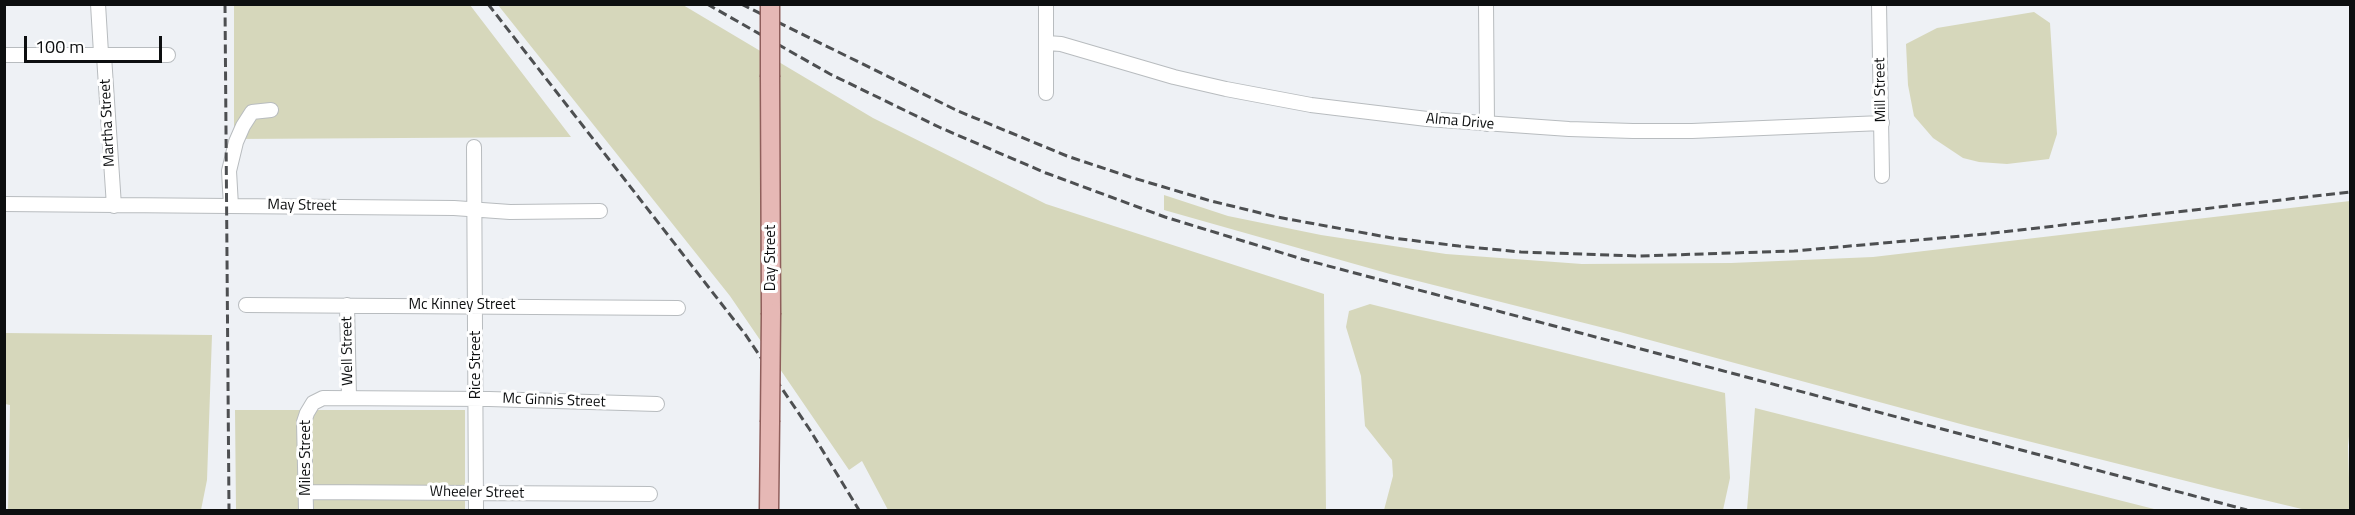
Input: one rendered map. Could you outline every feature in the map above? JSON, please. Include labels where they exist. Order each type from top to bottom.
[{"type":"main road","name":"Day Street","points":[[769,510],[770,4]]},
{"type":"street","name":"Martha Street","points":[[98,4],[101,53],[104,56],[114,206]]},
{"type":"street","points":[[1046,4],[1046,93]]},
{"type":"street","points":[[1486,4],[1487,124]]},
{"type":"street","name":"Mill Street","points":[[1879,4],[1882,176]]},
{"type":"street","name":"Alma Drive","points":[[1047,43],[1061,44],[1174,77],[1275,99],[1394,116],[1569,129],[1692,131],[1882,123]]},
{"type":"street","points":[[4,55],[168,56]]},
{"type":"street","points":[[231,206],[230,171],[236,142],[252,112],[272,110]]},
{"type":"street","name":"Rice Street","points":[[474,147],[476,510]]},
{"type":"street","name":"May Street","points":[[4,204],[521,212],[600,211]]},
{"type":"street","name":"Mc Kinney Street","points":[[246,305],[678,308]]},
{"type":"street","name":"Well Street","points":[[347,305],[349,397]]},
{"type":"street","name":"Mc Ginnis Street","points":[[310,407],[317,400],[324,398],[349,397],[657,404]]},
{"type":"street","name":"Miles Street","points":[[306,510],[304,422],[310,407]]},
{"type":"street","name":"Wheeler Street","points":[[305,492],[650,495]]},
{"type":"green space","points":[[234,5],[470,5],[571,137],[234,139]]},
{"type":"green space","points":[[498,5],[683,5],[873,118],[1046,204],[1324,294],[1326,510],[888,510],[862,461],[849,470],[730,296]]},
{"type":"green space","points":[[2034,12],[2050,23],[2057,134],[2049,159],[2007,164],[1979,162],[1963,158],[1933,138],[1914,116],[1908,85],[1906,44],[1937,28]]},
{"type":"green space","points":[[1164,195],[1228,216],[1321,235],[1446,254],[1582,264],[1731,263],[1873,257],[2350,201],[2350,427],[2348,446],[2350,510],[2306,510],[2218,489],[1968,426],[1620,332],[1390,274],[1164,210]]},
{"type":"green space","points":[[1370,304],[1725,393],[1730,478],[1723,510],[1384,510],[1393,476],[1392,460],[1365,426],[1361,376],[1346,327],[1349,311]]},
{"type":"green space","points":[[4,333],[212,335],[207,480],[201,510],[8,510],[10,405],[5,404]]},
{"type":"green space","points":[[1755,408],[2158,510],[1747,510]]},
{"type":"green space","points":[[235,410],[465,410],[465,510],[236,510]]},
{"type":"railway","points":[[225,4],[229,510]]},
{"type":"railway","points":[[488,4],[745,334],[810,430],[859,510]]},
{"type":"railway","points":[[707,4],[830,74],[941,128],[1046,173],[1165,217],[1302,259],[2247,510]]},
{"type":"railway","points":[[741,4],[958,111],[1067,156],[1211,201],[1277,217],[1392,238],[1459,246],[1521,252],[1639,256],[1794,251],[1985,234],[2350,192]]}]
